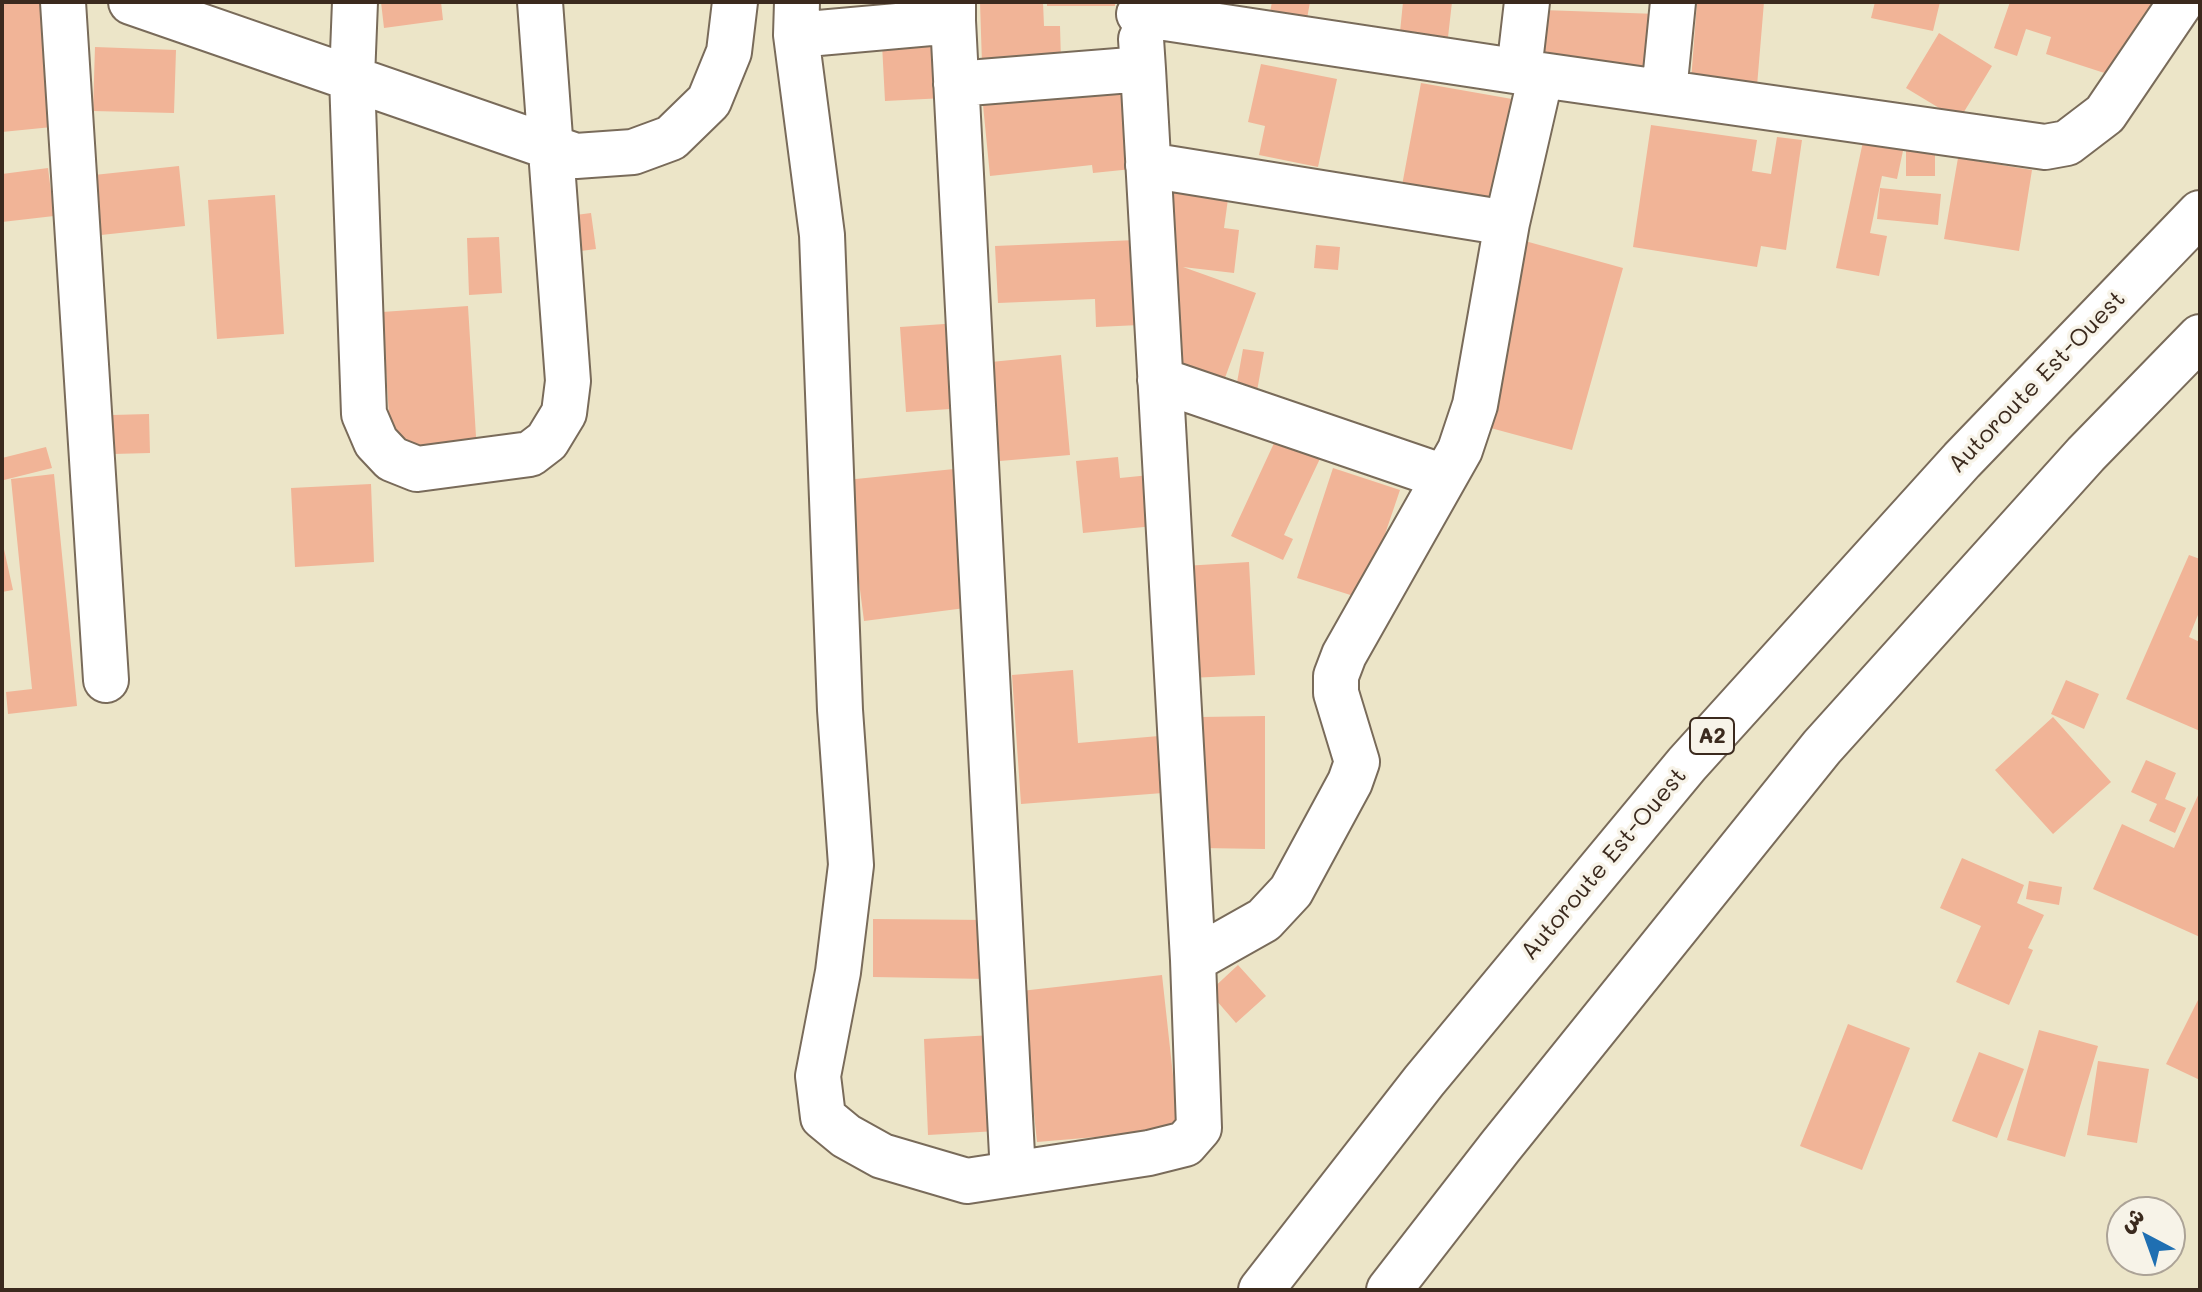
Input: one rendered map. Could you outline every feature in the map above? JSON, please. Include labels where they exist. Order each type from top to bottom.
[{"type":"main road","points":[[63,2],[106,680]]},
{"type":"main road","points":[[131,2],[576,156],[633,152],[671,138],[709,101],[729,52],[735,2]]},
{"type":"main road","points":[[355,2],[352,78],[364,414],[376,442],[392,459],[417,469],[530,454],[547,441],[564,413],[568,381],[540,2]]},
{"type":"main road","points":[[1193,960],[1264,920],[1291,891],[1350,782],[1357,762],[1336,693],[1336,676],[1344,655],[1460,450],[1475,405],[1530,73],[1527,2]]},
{"type":"main road","points":[[1664,92],[1673,2]]},
{"type":"main road","points":[[1013,1174],[953,12],[796,19],[822,235],[840,710],[851,865],[838,972],[818,1076],[823,1117],[846,1136],[882,1156],[967,1181],[1013,1174],[1149,1153],[1185,1144],[1199,1128],[1193,960],[1139,8],[1530,73],[2045,147],[2067,143],[2105,114],[2181,2]]},
{"type":"main road","points":[[956,84],[1143,69]]},
{"type":"main road","points":[[1148,165],[1507,223]]},
{"type":"main road","name":"Autoroute Est-Ouest","points":[[1261,1290],[1424,1081],[1687,764],[1962,460],[2200,213]]},
{"type":"main road","points":[[1389,1290],[1822,747],[2086,454],[2200,337]]},
{"type":"main road","points":[[1160,380],[1444,477]]},
{"type":"building","points":[[2,2],[41,2],[52,127],[2,132]]},
{"type":"building","points":[[381,2],[441,2],[443,20],[384,28]]},
{"type":"building","points":[[980,2],[1043,2],[1044,26],[1060,26],[1061,61],[982,64]]},
{"type":"building","points":[[1047,2],[1115,2],[1115,6],[1047,6]]},
{"type":"building","points":[[1272,2],[1310,2],[1306,24],[1269,17]]},
{"type":"building","points":[[1403,2],[1452,2],[1447,46],[1399,42]]},
{"type":"building","points":[[1697,2],[1764,2],[1757,86],[1691,81]]},
{"type":"building","points":[[1875,2],[1940,2],[1933,31],[1871,18]]},
{"type":"building","points":[[2010,2],[2151,4],[2126,80],[2046,54],[2051,37],[2026,29],[2017,56],[1994,48]]},
{"type":"building","points":[[1542,10],[1658,14],[1656,81],[1540,77]]},
{"type":"building","points":[[1939,33],[1992,66],[1959,120],[1906,88]]},
{"type":"building","points":[[942,40],[945,98],[885,101],[882,44]]},
{"type":"building","points":[[95,47],[176,50],[174,113],[93,111]]},
{"type":"building","points":[[1261,64],[1337,79],[1318,167],[1259,155],[1265,126],[1248,122]]},
{"type":"building","points":[[1421,83],[1512,99],[1491,208],[1401,191]]},
{"type":"building","points":[[1124,91],[1132,169],[1093,173],[1092,165],[990,176],[983,105]]},
{"type":"building","points":[[1651,125],[1757,140],[1752,171],[1771,174],[1777,137],[1802,140],[1786,250],[1761,246],[1757,267],[1633,247]]},
{"type":"building","points":[[1864,137],[1904,146],[1897,179],[1882,176],[1870,233],[1887,236],[1879,276],[1836,268]]},
{"type":"building","points":[[1906,146],[1935,146],[1935,176],[1906,176]]},
{"type":"building","points":[[1958,158],[2032,170],[2019,251],[1944,239]]},
{"type":"building","points":[[179,166],[185,226],[101,235],[94,175]]},
{"type":"building","points":[[48,168],[54,216],[2,222],[2,174]]},
{"type":"building","points":[[1880,188],[1941,194],[1938,225],[1877,219]]},
{"type":"building","points":[[1168,191],[1228,199],[1224,228],[1239,230],[1234,273],[1183,267],[1256,293],[1222,386],[1166,365],[1181,322],[1159,314],[1176,266],[1159,264]]},
{"type":"building","points":[[275,195],[284,334],[217,339],[208,200]]},
{"type":"building","points":[[591,213],[596,249],[573,252],[568,216]]},
{"type":"building","points":[[499,237],[502,293],[469,295],[467,238]]},
{"type":"building","points":[[1136,240],[1140,325],[1096,327],[1095,299],[998,303],[995,246]]},
{"type":"building","points":[[1525,241],[1623,268],[1572,450],[1487,427]]},
{"type":"building","points":[[1316,245],[1340,247],[1338,270],[1314,268]]},
{"type":"building","points":[[468,306],[477,453],[392,459],[382,312]]},
{"type":"building","points":[[959,323],[965,408],[906,412],[900,327]]},
{"type":"building","points":[[1243,349],[1264,352],[1257,391],[1236,388]]},
{"type":"building","points":[[1061,355],[1070,455],[1000,461],[991,362]]},
{"type":"building","points":[[149,414],[150,453],[113,454],[112,415]]},
{"type":"building","points":[[1281,428],[1325,448],[1284,535],[1293,539],[1283,560],[1231,536]]},
{"type":"building","points":[[46,447],[52,468],[4,480],[2,458]]},
{"type":"building","points":[[1118,457],[1120,478],[1150,475],[1154,526],[1083,533],[1076,461]]},
{"type":"building","points":[[964,468],[981,606],[864,621],[846,480]]},
{"type":"building","points":[[1333,468],[1400,490],[1363,599],[1297,578]]},
{"type":"building","points":[[54,474],[77,706],[8,714],[6,692],[32,689],[11,479]]},
{"type":"building","points":[[371,484],[374,562],[295,567],[291,488]]},
{"type":"building","points":[[2,540],[13,590],[2,592]]},
{"type":"building","points":[[2189,555],[2200,559],[2200,610],[2189,637],[2200,642],[2200,731],[2126,699]]},
{"type":"building","points":[[1249,562],[1255,675],[1189,678],[1184,566]]},
{"type":"building","points":[[1073,670],[1078,743],[1159,736],[1163,793],[1021,804],[1012,675]]},
{"type":"building","points":[[2066,680],[2099,694],[2084,729],[2051,714]]},
{"type":"building","points":[[1265,716],[1265,849],[1201,848],[1201,717]]},
{"type":"building","points":[[2053,717],[2111,782],[2053,834],[1995,770]]},
{"type":"building","points":[[2146,760],[2176,773],[2165,799],[2186,808],[2175,833],[2149,821],[2157,804],[2131,792]]},
{"type":"building","points":[[2200,791],[2200,937],[2093,889],[2122,824],[2174,848]]},
{"type":"building","points":[[1962,858],[2024,885],[2017,903],[2044,915],[2028,948],[2033,950],[2009,1005],[1956,982],[1981,926],[1940,908]]},
{"type":"building","points":[[2029,881],[2062,887],[2059,905],[2026,899]]},
{"type":"building","points":[[873,919],[990,920],[989,979],[873,977]]},
{"type":"building","points":[[1238,965],[1266,996],[1236,1023],[1209,992]]},
{"type":"building","points":[[1162,975],[1179,1130],[1037,1142],[1021,991]]},
{"type":"building","points":[[2200,996],[2200,1080],[2166,1064]]},
{"type":"building","points":[[1848,1024],[1910,1048],[1862,1170],[1800,1146]]},
{"type":"building","points":[[2039,1030],[2098,1046],[2065,1157],[2007,1140]]},
{"type":"building","points":[[992,1035],[997,1131],[928,1135],[924,1039]]},
{"type":"building","points":[[1979,1052],[2024,1069],[1997,1138],[1952,1121]]},
{"type":"building","points":[[2098,1061],[2149,1069],[2137,1143],[2087,1135]]}]
